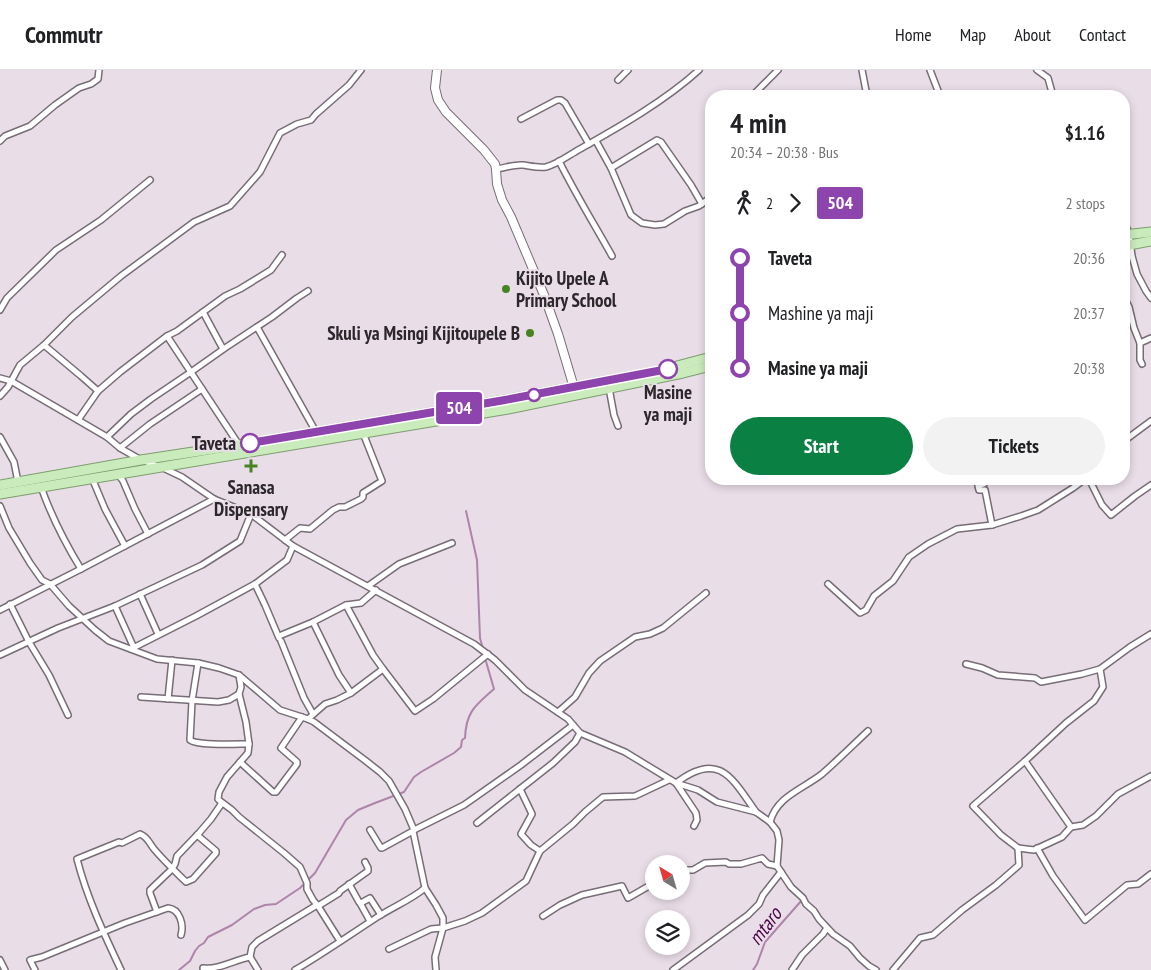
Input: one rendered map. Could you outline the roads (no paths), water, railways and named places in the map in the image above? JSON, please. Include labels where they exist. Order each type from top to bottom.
[{"type":"main road","points":[[1130,234],[1151,232]]},
{"type":"main road","points":[[1130,244],[1151,241]]},
{"type":"main road","points":[[0,494],[508,408],[705,359]]},
{"type":"main road","points":[[0,485],[316,432],[575,391],[608,388],[705,368]]},
{"type":"street","points":[[0,141],[5,136],[30,126],[79,88],[91,84],[98,79],[100,70]]},
{"type":"street","points":[[0,396],[8,387],[20,365],[44,345],[72,317],[121,276],[194,222],[230,206],[260,172],[280,133],[297,124],[311,120],[349,85],[361,70]]},
{"type":"street","points":[[437,70],[435,88],[438,100],[446,112],[490,157],[494,164],[502,200],[544,295],[575,391]]},
{"type":"street","points":[[618,80],[628,70]]},
{"type":"street","points":[[496,169],[523,165],[544,167],[552,165],[596,141],[677,88],[699,70]]},
{"type":"street","points":[[758,90],[778,70]]},
{"type":"street","points":[[862,70],[866,90]]},
{"type":"street","points":[[930,70],[938,90]]},
{"type":"street","points":[[1037,70],[1048,78],[1051,90]]},
{"type":"street","points":[[521,119],[560,100],[565,103],[589,144]]},
{"type":"street","points":[[611,168],[657,140],[661,142],[702,204]]},
{"type":"street","points":[[596,141],[611,168],[631,215],[642,223],[649,225],[664,224],[705,202]]},
{"type":"street","points":[[559,161],[575,193],[612,256]]},
{"type":"street","points":[[0,310],[8,298],[56,250],[100,220],[150,180]]},
{"type":"street","points":[[1130,252],[1138,274],[1151,298]]},
{"type":"street","points":[[78,420],[98,392],[120,372],[167,336],[177,331],[225,296],[271,270],[282,255]]},
{"type":"street","points":[[107,437],[138,409],[308,291]]},
{"type":"street","points":[[1130,311],[1140,343],[1140,360],[1142,364]]},
{"type":"street","points":[[203,312],[223,349]]},
{"type":"street","points":[[256,327],[316,432]]},
{"type":"street","points":[[167,336],[238,445]]},
{"type":"street","points":[[1140,343],[1151,338]]},
{"type":"street","points":[[44,345],[98,392]]},
{"type":"street","points":[[0,378],[11,381],[107,437],[120,448],[141,460],[182,477],[214,499],[252,514],[293,546],[474,644],[488,654],[524,690],[568,719],[580,733],[625,752],[669,780],[698,790],[717,802],[756,812]]},
{"type":"street","points":[[608,388],[618,426]]},
{"type":"street","points":[[120,448],[150,424],[202,389]]},
{"type":"street","points":[[1130,436],[1151,421]]},
{"type":"street","points":[[285,540],[300,528],[310,529],[333,510],[345,507],[361,499],[363,493],[382,481],[363,433]]},
{"type":"street","points":[[0,437],[14,462],[18,482]]},
{"type":"street","points":[[118,474],[148,534]]},
{"type":"street","points":[[92,478],[124,546]]},
{"type":"street","points":[[981,485],[978,486],[979,490],[985,490],[992,525]]},
{"type":"street","points":[[828,584],[860,613],[866,610],[874,596],[893,581],[909,557],[928,544],[957,530],[992,525],[1038,510],[1077,485]]},
{"type":"street","points":[[1092,485],[1102,506],[1111,515],[1151,485]]},
{"type":"street","points":[[41,487],[67,545],[81,569]]},
{"type":"street","points":[[0,610],[214,499]]},
{"type":"street","points":[[0,506],[9,528],[42,580],[50,584],[69,606],[109,641],[133,648],[157,659],[198,663],[240,675],[280,710],[302,717],[311,717],[328,702],[351,693],[383,668]]},
{"type":"street","points":[[0,655],[83,618],[115,606],[202,565],[240,541],[252,514]]},
{"type":"street","points":[[368,586],[399,564],[452,543]]},
{"type":"street","points":[[133,648],[254,584],[287,560],[293,546]]},
{"type":"street","points":[[254,584],[266,605],[311,717],[380,772],[389,781],[406,809],[414,831],[425,888],[443,918],[443,928],[435,957],[436,970]]},
{"type":"street","points":[[280,639],[346,605],[361,604],[376,590]]},
{"type":"street","points":[[558,712],[575,696],[589,673],[600,661],[635,637],[650,634],[663,628],[706,593]]},
{"type":"street","points":[[140,594],[158,634]]},
{"type":"street","points":[[10,604],[28,642],[49,675],[68,715]]},
{"type":"street","points":[[346,605],[373,654],[415,711],[433,699],[488,654]]},
{"type":"street","points":[[115,606],[133,648]]},
{"type":"street","points":[[313,622],[351,693]]},
{"type":"street","points":[[966,664],[998,675],[1035,678],[1041,682],[1100,669],[1151,634]]},
{"type":"street","points":[[168,699],[172,660]]},
{"type":"street","points":[[198,663],[189,739],[192,742],[202,744],[249,744]]},
{"type":"street","points":[[1100,669],[1103,688],[1094,701],[1066,723],[973,806],[1018,848],[1034,850],[1062,837],[1070,827],[1083,824],[1096,816],[1118,794],[1151,776]]},
{"type":"street","points":[[141,697],[218,702],[229,700],[239,694],[242,688],[240,675]]},
{"type":"street","points":[[239,694],[246,722],[249,744],[248,753],[228,777],[219,792],[218,799],[296,863],[302,871],[310,894],[340,941]]},
{"type":"street","points":[[240,762],[273,792],[276,792],[297,764],[281,748],[302,717]]},
{"type":"street","points":[[370,830],[382,848],[464,805],[573,725]]},
{"type":"street","points":[[770,822],[772,814],[786,797],[812,782],[868,731]]},
{"type":"street","points":[[478,823],[553,763],[575,742],[580,733]]},
{"type":"street","points":[[1025,761],[1070,827]]},
{"type":"street","points":[[676,783],[699,769],[716,769],[726,774],[756,812],[770,822],[777,831],[779,840],[777,866],[791,887],[803,898],[806,904],[833,934],[850,946],[860,958],[876,970]]},
{"type":"street","points":[[389,950],[431,929],[443,928],[466,921],[482,913],[526,881],[540,851],[603,797],[636,796],[669,780]]},
{"type":"street","points":[[676,783],[696,813],[697,820],[694,826]]},
{"type":"street","points":[[520,789],[532,814],[521,834],[531,845],[540,851]]},
{"type":"street","points":[[157,912],[150,890],[172,869],[177,856],[211,819],[222,803]]},
{"type":"street","points":[[121,970],[103,932],[82,879],[77,859],[119,842],[122,843],[140,834],[146,836],[152,847],[186,882],[193,879],[216,855],[216,852],[197,835]]},
{"type":"street","points":[[893,970],[920,938],[934,935],[1019,865],[1018,848]]},
{"type":"street","points":[[1037,848],[1053,876],[1085,920],[1127,885],[1138,884],[1151,874]]},
{"type":"street","points":[[690,870],[705,863],[726,862],[729,864],[741,864],[762,858],[768,864],[777,866]]},
{"type":"street","points":[[258,970],[250,957],[252,947],[258,941],[339,893],[368,871],[365,862]]},
{"type":"street","points":[[673,970],[748,915],[759,904],[763,895],[781,872]]},
{"type":"street","points":[[350,884],[370,921]]},
{"type":"street","points":[[543,916],[560,905],[582,895],[622,886],[628,898],[645,888]]},
{"type":"street","points":[[295,970],[425,888]]},
{"type":"street","points":[[360,903],[370,898],[381,915]]},
{"type":"street","points":[[34,970],[30,960],[168,908],[172,908],[177,913],[183,927],[182,935]]},
{"type":"street","points":[[792,970],[802,954],[827,928]]},
{"type":"street","points":[[203,968],[217,967],[241,958],[250,957]]},
{"type":"street","points":[[0,960],[4,970]]},
{"type":"waterway","points":[[466,511],[477,560],[480,638],[483,649]]},
{"type":"waterway","points":[[179,970],[190,961],[195,951],[208,937],[232,925],[254,909],[276,904],[300,888],[315,873],[346,820],[358,810],[404,792],[414,777],[461,747],[462,740],[465,738],[467,721],[473,709],[494,689],[485,658]]},
{"type":"waterway","name":"mtaro","points":[[753,970],[765,942],[802,900]]},
{"type":"place","name":"Kijito Upele A Primary School","points":[[506,289]]},
{"type":"place","name":"Skuli ya Msingi Kijitoupele B","points":[[530,333]]},
{"type":"place","name":"Masine ya maji","points":[[668,369]]},
{"type":"place","name":"Taveta","points":[[250,443]]},
{"type":"place","name":"Sanasa Dispensary","points":[[251,466]]}]
